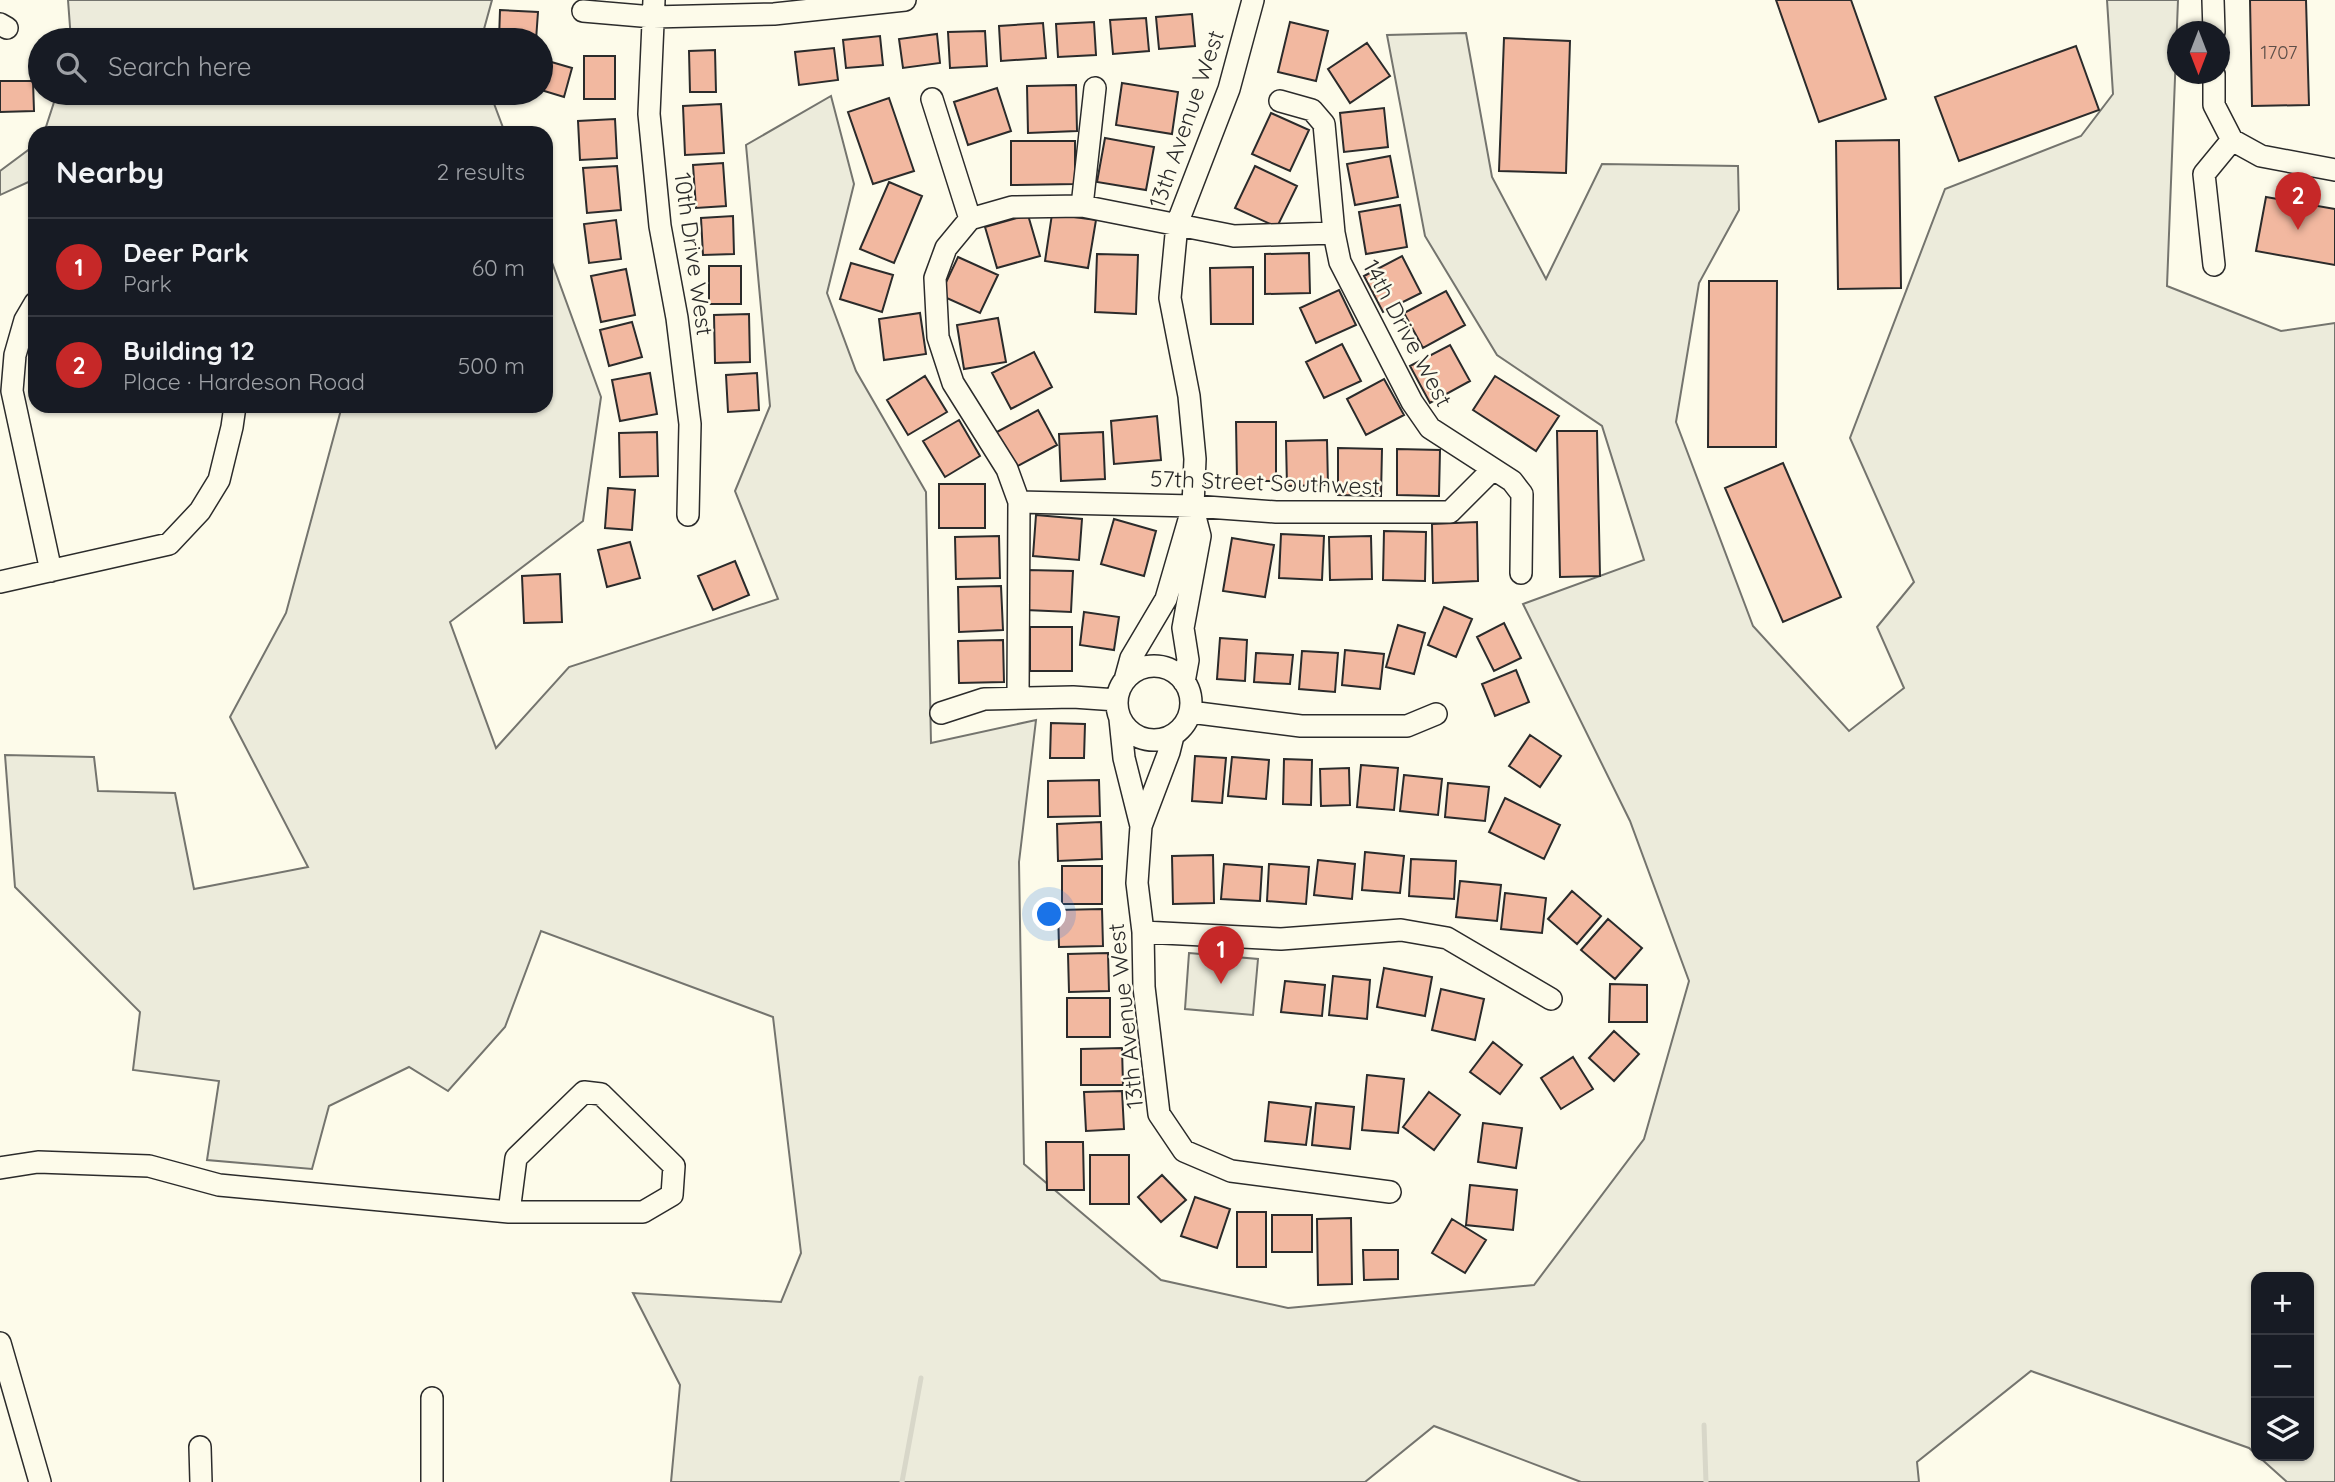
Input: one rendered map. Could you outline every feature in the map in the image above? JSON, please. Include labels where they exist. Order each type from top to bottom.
[{"type":"street","points":[[583,11],[653,9],[774,14],[840,4],[905,0]]},
{"type":"street","name":"13th Avenue West","points":[[1141,826],[1124,758],[1121,700],[1130,658],[1166,599],[1193,506],[1195,459],[1189,396],[1170,298],[1177,224],[1229,89],[1253,0]]},
{"type":"street","points":[[2214,0],[2214,21]]},
{"type":"street","name":"10th Drive West","points":[[653,9],[649,114],[660,226],[677,318],[690,424],[688,515]]},
{"type":"street","points":[[2214,84],[2214,104],[2232,140],[2261,156],[2335,170]]},
{"type":"street","points":[[1082,206],[1095,88]]},
{"type":"street","points":[[932,99],[970,219]]},
{"type":"street","name":"14th Drive West","points":[[1280,101],[1312,110],[1324,124],[1334,233],[1340,262],[1412,402],[1430,428],[1512,481],[1522,495],[1521,573]]},
{"type":"street","points":[[2214,265],[2204,174],[2232,140]]},
{"type":"street","points":[[1018,697],[1019,502],[1007,469],[953,383],[938,337],[935,278],[946,248],[970,219],[1012,207],[1082,206],[1234,236],[1334,233]]},
{"type":"street","points":[[28,315],[15,355],[12,391],[51,571]]},
{"type":"street","points":[[0,582],[169,544],[200,511],[219,480],[234,413]]},
{"type":"street","name":"57th Street Southwest","points":[[1019,502],[1193,506],[1276,512],[1450,512],[1492,470]]},
{"type":"street","name":"13th Avenue West","points":[[1184,682],[1188,660],[1183,628],[1200,536],[1193,506]]},
{"type":"street","points":[[1154,666],[1171,670],[1184,682],[1191,698],[1190,712],[1185,724],[1172,736],[1156,740],[1140,738],[1126,728],[1121,700],[1137,670],[1154,666]]},
{"type":"street","points":[[941,713],[984,699],[1073,697],[1121,700]]},
{"type":"street","points":[[1190,712],[1301,726],[1406,726],[1436,714]]},
{"type":"street","name":"13th Avenue West","points":[[1172,736],[1169,752],[1141,826],[1137,883],[1143,932],[1144,986],[1159,1115],[1184,1150],[1231,1171],[1390,1192]]},
{"type":"street","points":[[1143,932],[1281,939],[1401,930],[1447,939],[1551,999]]},
{"type":"street","points":[[0,1168],[38,1162],[149,1166],[219,1185],[509,1212],[643,1212],[671,1195],[674,1166],[601,1094],[584,1092],[516,1158],[509,1212]]},
{"type":"street","points":[[0,1343],[40,1482]]},
{"type":"street","points":[[432,1398],[432,1482]]},
{"type":"street","points":[[200,1447],[201,1482]]},
{"type":"shaded area","points":[[68,0],[492,0],[484,28],[70,28]]},
{"type":"shaded area","points":[[2107,0],[2178,0],[2177,21],[2167,21],[2167,84],[2175,84],[2167,286],[2281,331],[2335,323],[2335,1482],[2287,1482],[2264,1461],[2314,1461],[2314,1272],[2251,1272],[2251,1450],[2031,1371],[1917,1462],[1919,1482],[1581,1482],[1434,1426],[1365,1482],[671,1482],[680,1385],[633,1293],[781,1302],[801,1253],[773,1017],[541,931],[505,1027],[448,1091],[409,1067],[329,1106],[312,1169],[207,1160],[219,1081],[133,1070],[140,1012],[15,887],[5,755],[94,757],[98,791],[175,793],[194,889],[308,867],[230,717],[286,613],[340,413],[553,413],[553,265],[601,397],[583,521],[450,622],[496,748],[569,667],[778,599],[735,491],[770,406],[746,145],[831,96],[854,184],[827,293],[856,371],[926,492],[931,743],[1036,720],[1019,862],[1024,1164],[1161,1280],[1288,1308],[1534,1285],[1644,1139],[1689,981],[1630,821],[1523,604],[1644,560],[1602,426],[1497,355],[1425,236],[1387,35],[1466,33],[1492,177],[1546,279],[1602,164],[1738,166],[1739,210],[1699,283],[1676,422],[1753,626],[1849,731],[1904,688],[1877,627],[1914,582],[1850,438],[1945,189],[2081,136],[2113,94]]},
{"type":"shaded area","points":[[53,105],[494,105],[502,126],[46,126]]},
{"type":"shaded area","points":[[28,150],[28,182],[0,195],[0,171]]},
{"type":"shaded area","points":[[1189,953],[1258,959],[1253,1015],[1185,1009]]},
{"type":"building","points":[[1776,0],[1851,0],[1886,99],[1819,122]]},
{"type":"building","points":[[2250,0],[2306,0],[2309,105],[2252,106]]},
{"type":"building","points":[[500,10],[538,12],[537,28],[499,28]]},
{"type":"building","points":[[1192,14],[1195,46],[1159,49],[1156,17]]},
{"type":"building","points":[[1146,18],[1149,51],[1113,54],[1110,20]]},
{"type":"building","points":[[1094,22],[1096,55],[1058,57],[1056,24]]},
{"type":"building","points":[[1290,22],[1328,31],[1316,81],[1278,72]]},
{"type":"building","points":[[1043,23],[1046,58],[1001,61],[999,26]]},
{"type":"building","points":[[985,31],[987,66],[950,68],[948,32]]},
{"type":"building","points":[[937,34],[940,63],[903,68],[899,39]]},
{"type":"building","points":[[880,36],[883,65],[846,68],[843,40]]},
{"type":"building","points":[[1504,38],[1570,41],[1566,173],[1499,171]]},
{"type":"building","points":[[1367,43],[1390,76],[1350,103],[1328,69]]},
{"type":"building","points":[[2076,46],[2099,110],[1959,161],[1935,97]]},
{"type":"building","points":[[834,48],[838,80],[799,85],[795,52]]},
{"type":"building","points":[[715,50],[716,92],[690,92],[689,51]]},
{"type":"building","points":[[584,56],[615,56],[615,99],[584,99]]},
{"type":"building","points":[[553,62],[572,68],[564,97],[553,94]]},
{"type":"building","points":[[0,81],[28,81],[28,105],[34,105],[34,111],[0,112]]},
{"type":"building","points":[[1122,83],[1178,92],[1172,134],[1116,125]]},
{"type":"building","points":[[1076,85],[1077,131],[1028,133],[1027,86]]},
{"type":"building","points":[[997,88],[1011,131],[968,145],[954,102]]},
{"type":"building","points":[[889,98],[914,171],[873,184],[848,112]]},
{"type":"building","points":[[721,104],[724,153],[685,155],[683,106]]},
{"type":"building","points":[[1384,108],[1388,147],[1344,152],[1340,113]]},
{"type":"building","points":[[1271,113],[1309,130],[1290,171],[1252,154]]},
{"type":"building","points":[[615,119],[617,158],[580,160],[578,121]]},
{"type":"building","points":[[1105,138],[1154,147],[1146,190],[1097,182]]},
{"type":"building","points":[[1899,140],[1901,288],[1838,289],[1836,141]]},
{"type":"building","points":[[1011,141],[1075,141],[1075,184],[1011,185]]},
{"type":"building","points":[[1390,156],[1398,197],[1355,205],[1347,164]]},
{"type":"building","points":[[723,163],[726,206],[696,208],[693,165]]},
{"type":"building","points":[[617,166],[621,210],[587,213],[583,168]]},
{"type":"building","points":[[1255,166],[1297,186],[1277,227],[1235,208]]},
{"type":"building","points":[[889,182],[922,196],[894,263],[860,249]]},
{"type":"building","points":[[2266,197],[2335,209],[2335,265],[2256,251]]},
{"type":"building","points":[[1400,205],[1407,247],[1366,254],[1359,212]]},
{"type":"building","points":[[1052,214],[1096,220],[1088,268],[1045,261]]},
{"type":"building","points":[[1028,215],[1040,256],[997,268],[985,227]]},
{"type":"building","points":[[733,216],[734,254],[703,255],[701,218]]},
{"type":"building","points":[[616,220],[621,259],[589,263],[584,224]]},
{"type":"building","points":[[1309,253],[1310,293],[1265,294],[1265,254]]},
{"type":"building","points":[[1097,254],[1138,255],[1136,314],[1095,312]]},
{"type":"building","points":[[1402,256],[1421,293],[1383,312],[1364,276]]},
{"type":"building","points":[[958,257],[998,275],[980,313],[940,295]]},
{"type":"building","points":[[851,263],[893,275],[882,312],[840,299]]},
{"type":"building","points":[[709,266],[741,266],[741,304],[709,304]]},
{"type":"building","points":[[1253,267],[1253,324],[1211,324],[1210,268]]},
{"type":"building","points":[[626,269],[635,315],[601,322],[591,276]]},
{"type":"building","points":[[1709,281],[1777,281],[1776,447],[1708,447]]},
{"type":"building","points":[[1339,290],[1356,325],[1316,343],[1300,308]]},
{"type":"building","points":[[1446,291],[1465,325],[1423,348],[1404,313]]},
{"type":"building","points":[[920,313],[926,354],[884,360],[879,319]]},
{"type":"building","points":[[749,314],[750,362],[715,363],[714,315]]},
{"type":"building","points":[[998,318],[1006,362],[964,369],[957,325]]},
{"type":"building","points":[[632,322],[642,357],[609,366],[600,330]]},
{"type":"building","points":[[1342,344],[1361,381],[1324,398],[1306,362]]},
{"type":"building","points":[[1450,345],[1470,381],[1430,403],[1410,366]]},
{"type":"building","points":[[1034,352],[1052,387],[1011,409],[992,373]]},
{"type":"building","points":[[650,373],[657,414],[620,421],[612,380]]},
{"type":"building","points":[[757,373],[759,410],[728,412],[726,375]]},
{"type":"building","points":[[925,376],[947,412],[908,435],[887,400]]},
{"type":"building","points":[[1495,376],[1559,416],[1536,451],[1473,410]]},
{"type":"building","points":[[1384,379],[1404,415],[1366,435],[1347,399]]},
{"type":"building","points":[[1038,410],[1057,445],[1014,468],[995,433]]},
{"type":"building","points":[[1157,416],[1161,460],[1114,464],[1111,421]]},
{"type":"building","points":[[959,420],[980,456],[945,477],[923,441]]},
{"type":"building","points":[[1236,422],[1276,422],[1276,481],[1237,481]]},
{"type":"building","points":[[1557,431],[1597,431],[1600,576],[1560,577]]},
{"type":"building","points":[[657,432],[658,476],[620,477],[619,433]]},
{"type":"building","points":[[1103,432],[1105,479],[1061,481],[1059,434]]},
{"type":"building","points":[[1327,440],[1328,485],[1287,486],[1286,441]]},
{"type":"building","points":[[1338,448],[1382,449],[1381,496],[1338,495]]},
{"type":"building","points":[[1397,449],[1440,450],[1439,496],[1397,495]]},
{"type":"building","points":[[1783,463],[1841,597],[1783,622],[1725,488]]},
{"type":"building","points":[[939,484],[985,484],[985,528],[939,528]]},
{"type":"building","points":[[608,488],[635,490],[632,530],[605,528]]},
{"type":"building","points":[[1036,515],[1082,519],[1079,560],[1033,556]]},
{"type":"building","points":[[1114,519],[1156,531],[1144,576],[1101,564]]},
{"type":"building","points":[[1477,522],[1478,581],[1433,583],[1432,524]]},
{"type":"building","points":[[1384,531],[1426,532],[1425,581],[1383,580]]},
{"type":"building","points":[[1281,534],[1324,536],[1322,580],[1279,578]]},
{"type":"building","points":[[999,536],[1000,578],[956,579],[955,537]]},
{"type":"building","points":[[1371,536],[1372,579],[1330,580],[1329,537]]},
{"type":"building","points":[[1232,538],[1274,545],[1265,597],[1223,591]]},
{"type":"building","points":[[630,542],[640,578],[607,587],[598,550]]},
{"type":"building","points":[[735,561],[749,595],[713,610],[698,576]]},
{"type":"building","points":[[1027,570],[1073,571],[1071,612],[1026,610]]},
{"type":"building","points":[[560,574],[562,622],[524,623],[522,576]]},
{"type":"building","points":[[1001,586],[1003,630],[959,632],[958,587]]},
{"type":"building","points":[[1444,607],[1472,619],[1456,657],[1428,645]]},
{"type":"building","points":[[1084,612],[1119,617],[1114,650],[1080,645]]},
{"type":"building","points":[[1504,623],[1521,658],[1494,671],[1477,637]]},
{"type":"building","points":[[1398,625],[1425,633],[1414,674],[1386,667]]},
{"type":"building","points":[[1030,627],[1072,627],[1072,671],[1030,671]]},
{"type":"building","points":[[1220,638],[1247,640],[1245,681],[1217,679]]},
{"type":"building","points":[[1003,640],[1004,682],[959,683],[958,641]]},
{"type":"building","points":[[1345,650],[1384,654],[1380,689],[1342,685]]},
{"type":"building","points":[[1302,651],[1338,653],[1335,692],[1299,689]]},
{"type":"building","points":[[1256,653],[1293,655],[1290,684],[1254,682]]},
{"type":"building","points":[[1516,670],[1529,702],[1495,716],[1482,684]]},
{"type":"building","points":[[1051,723],[1085,724],[1084,758],[1050,758]]},
{"type":"building","points":[[1530,735],[1561,756],[1540,787],[1509,766]]},
{"type":"building","points":[[1195,756],[1226,758],[1222,803],[1192,801]]},
{"type":"building","points":[[1232,757],[1269,760],[1266,799],[1228,796]]},
{"type":"building","points":[[1284,759],[1312,760],[1311,805],[1283,804]]},
{"type":"building","points":[[1361,765],[1398,768],[1394,810],[1357,807]]},
{"type":"building","points":[[1349,768],[1350,805],[1321,806],[1320,769]]},
{"type":"building","points":[[1404,775],[1442,779],[1438,815],[1400,811]]},
{"type":"building","points":[[1099,780],[1100,816],[1048,817],[1048,781]]},
{"type":"building","points":[[1448,783],[1489,787],[1485,821],[1445,817]]},
{"type":"building","points":[[1505,798],[1560,825],[1544,859],[1489,832]]},
{"type":"building","points":[[1101,822],[1102,859],[1058,861],[1057,824]]},
{"type":"building","points":[[1365,852],[1404,856],[1400,893],[1362,890]]},
{"type":"building","points":[[1213,855],[1214,903],[1173,904],[1172,856]]},
{"type":"building","points":[[1411,859],[1456,861],[1454,899],[1409,896]]},
{"type":"building","points":[[1318,860],[1355,864],[1352,899],[1314,895]]},
{"type":"building","points":[[1224,864],[1262,867],[1260,901],[1221,899]]},
{"type":"building","points":[[1269,864],[1309,867],[1306,904],[1267,901]]},
{"type":"building","points":[[1062,866],[1102,866],[1102,904],[1062,904]]},
{"type":"building","points":[[1460,881],[1501,885],[1497,921],[1456,917]]},
{"type":"building","points":[[1572,891],[1601,916],[1577,944],[1548,919]]},
{"type":"building","points":[[1505,893],[1546,898],[1542,933],[1501,929]]},
{"type":"building","points":[[1102,909],[1103,946],[1059,947],[1058,910]]},
{"type":"building","points":[[1608,919],[1642,948],[1615,979],[1581,950]]},
{"type":"building","points":[[1108,953],[1109,991],[1069,992],[1068,954]]},
{"type":"building","points":[[1384,968],[1432,977],[1425,1016],[1377,1007]]},
{"type":"building","points":[[1333,976],[1370,980],[1367,1019],[1329,1015]]},
{"type":"building","points":[[1285,981],[1325,985],[1322,1016],[1281,1012]]},
{"type":"building","points":[[1610,984],[1647,985],[1647,1022],[1609,1022]]},
{"type":"building","points":[[1441,989],[1484,999],[1475,1040],[1432,1030]]},
{"type":"building","points":[[1067,998],[1110,998],[1110,1037],[1067,1037]]},
{"type":"building","points":[[1614,1031],[1639,1054],[1614,1081],[1589,1058]]},
{"type":"building","points":[[1493,1042],[1522,1065],[1500,1094],[1470,1072]]},
{"type":"building","points":[[1122,1048],[1123,1085],[1081,1085],[1081,1049]]},
{"type":"building","points":[[1573,1057],[1593,1089],[1561,1109],[1541,1078]]},
{"type":"building","points":[[1367,1075],[1404,1079],[1398,1133],[1362,1130]]},
{"type":"building","points":[[1122,1091],[1124,1129],[1086,1131],[1084,1092]]},
{"type":"building","points":[[1429,1092],[1460,1115],[1434,1150],[1403,1127]]},
{"type":"building","points":[[1269,1102],[1311,1107],[1306,1145],[1265,1141]]},
{"type":"building","points":[[1316,1103],[1354,1107],[1350,1149],[1312,1145]]},
{"type":"building","points":[[1483,1123],[1522,1128],[1516,1168],[1478,1162]]},
{"type":"building","points":[[1046,1142],[1083,1142],[1084,1190],[1047,1190]]},
{"type":"building","points":[[1090,1155],[1129,1155],[1129,1204],[1090,1204]]},
{"type":"building","points":[[1162,1175],[1186,1200],[1161,1222],[1138,1197]]},
{"type":"building","points":[[1470,1185],[1517,1190],[1513,1230],[1466,1225]]},
{"type":"building","points":[[1195,1197],[1230,1209],[1217,1248],[1181,1236]]},
{"type":"building","points":[[1237,1212],[1266,1212],[1266,1267],[1237,1267]]},
{"type":"building","points":[[1272,1215],[1312,1215],[1312,1252],[1272,1252]]},
{"type":"building","points":[[1351,1218],[1352,1284],[1318,1285],[1317,1219]]},
{"type":"building","points":[[1452,1219],[1486,1240],[1465,1273],[1432,1253]]},
{"type":"building","points":[[1363,1250],[1398,1250],[1398,1279],[1364,1280]]},
{"type":"waterway","points":[[902,1482],[921,1378]]},
{"type":"waterway","points":[[1704,1425],[1706,1482]]},
{"type":"place","name":"Building 12","points":[[2298,230]]},
{"type":"place","name":"Deer Park","points":[[1221,984]]}]
